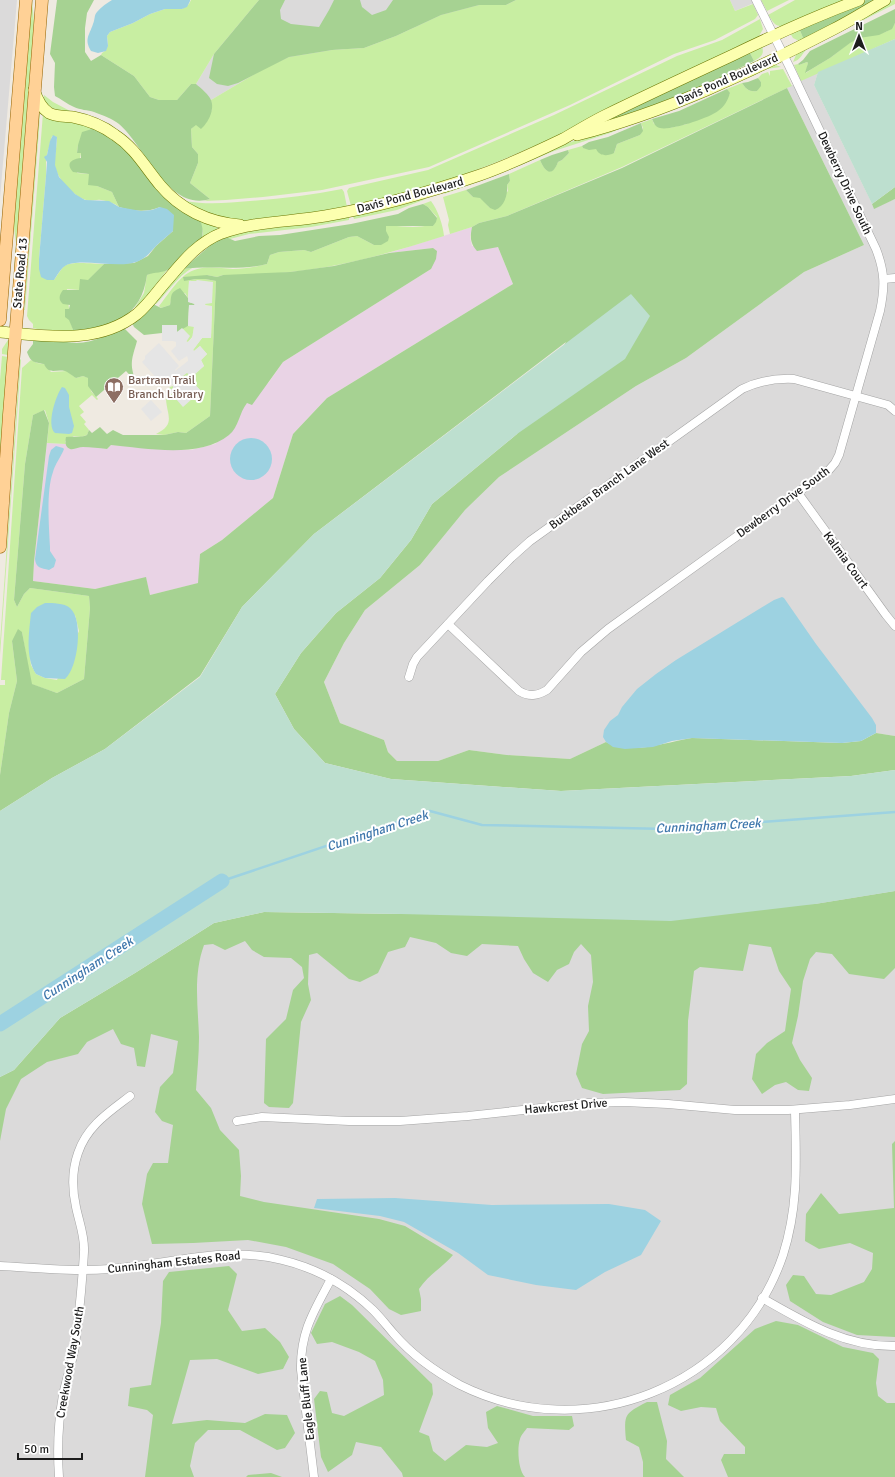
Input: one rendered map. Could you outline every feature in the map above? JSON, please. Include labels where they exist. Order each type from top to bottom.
[{"type":"main road","name":"State Road 13","points":[[0,320],[26,0]]},
{"type":"main road","name":"State Road 13","points":[[0,547],[15,333],[42,0]]},
{"type":"street","name":"Dewberry Drive South","points":[[448,624],[519,691],[530,695],[542,693],[547,690],[581,652],[608,629],[829,470],[839,455],[880,311],[884,279],[881,260],[756,0]]},
{"type":"street","name":"Davis Pond Boulevard","points":[[0,332],[65,337],[94,334],[124,322],[138,313],[183,262],[203,243],[225,232],[252,226],[323,217],[406,198],[482,174],[516,161],[615,111],[773,36],[836,8],[859,0]]},
{"type":"street","name":"Davis Pond Boulevard","points":[[561,139],[605,128],[714,87],[834,29],[885,0]]},
{"type":"street","name":"Davis Pond Boulevard","points":[[34,90],[38,101],[49,113],[89,122],[108,130],[119,137],[136,153],[168,193],[189,210],[225,224],[252,226]]},
{"type":"street","points":[[884,279],[895,278]]},
{"type":"street","name":"Buckbean Branch Lane West","points":[[409,677],[413,664],[417,658],[511,558],[530,541],[742,389],[763,381],[781,378],[801,380],[888,405],[895,411]]},
{"type":"street","name":"Kalmia Court","points":[[798,493],[895,626]]},
{"type":"street","name":"Creekwood Way South","points":[[59,1477],[58,1436],[60,1416],[63,1394],[73,1353],[79,1319],[84,1250],[74,1192],[75,1164],[84,1140],[93,1126],[108,1112],[130,1096]]},
{"type":"street","name":"Hawkcrest Drive","points":[[237,1121],[262,1117],[349,1121],[400,1121],[468,1116],[587,1102],[668,1104],[735,1110],[795,1110],[895,1099]]},
{"type":"street","name":"Cunningham Estates Road","points":[[0,1266],[82,1271],[112,1269],[182,1259],[239,1254],[281,1259],[300,1265],[331,1279],[361,1299],[373,1310],[407,1348],[442,1375],[465,1387],[494,1399],[530,1408],[585,1410],[605,1407],[628,1402],[649,1395],[670,1385],[700,1367],[718,1352],[750,1317],[775,1276],[782,1258],[792,1220],[797,1178],[795,1110]]},
{"type":"street","name":"Eagle Bluff Lane","points":[[314,1477],[300,1359],[304,1336],[309,1320],[331,1279]]},
{"type":"street","points":[[762,1298],[810,1326],[833,1335],[864,1343],[895,1346]]},
{"type":"shaded area","points":[[0,0],[17,0],[0,198]]},
{"type":"shaded area","points":[[259,0],[516,0],[265,68],[211,100],[196,84],[214,54]]},
{"type":"shaded area","points":[[730,0],[761,0],[735,11]]},
{"type":"shaded area","points":[[818,72],[814,85],[874,208],[895,199],[895,736],[876,733],[606,742],[570,759],[507,755],[469,750],[438,761],[397,761],[388,752],[384,740],[340,723],[324,682],[344,643],[365,610],[420,565],[465,510],[499,477],[636,386],[686,358],[804,272],[864,245],[787,88]]},
{"type":"shaded area","points":[[472,227],[470,237],[472,246],[498,247],[513,284],[327,398],[293,434],[273,498],[222,540],[200,554],[199,583],[150,595],[146,578],[95,589],[33,581],[47,443],[66,444],[71,449],[81,447],[98,447],[107,449],[111,445],[191,450],[215,444],[236,426],[242,408],[269,382],[283,362],[431,269],[433,248],[389,253]]},
{"type":"shaded area","points":[[197,280],[213,282],[212,303],[205,304],[206,306],[212,306],[211,338],[202,338],[193,350],[194,351],[200,346],[207,354],[201,360],[204,366],[192,377],[187,373],[181,377],[182,379],[186,375],[201,391],[183,407],[169,391],[173,388],[173,386],[166,378],[160,382],[142,362],[145,359],[145,356],[159,343],[179,366],[175,371],[188,361],[187,356],[179,361],[171,351],[176,346],[176,342],[162,341],[162,325],[177,325],[177,332],[182,328],[190,336],[186,342],[192,338],[194,327],[188,326],[189,305],[195,304],[188,302],[189,281]]},
{"type":"shaded area","points":[[151,400],[162,412],[151,421],[141,409]]},
{"type":"shaded area","points":[[895,891],[895,1477],[0,1477],[0,1077],[14,1070],[214,923],[671,921]]},
{"type":"green space","points":[[30,0],[32,0],[34,22],[11,314],[16,243],[13,220]]},
{"type":"green space","points":[[57,0],[94,0],[87,13],[85,28],[85,52],[91,61],[101,55],[134,76],[150,97],[159,100],[177,100],[191,84],[196,84],[209,96],[212,108],[208,120],[201,129],[196,125],[191,129],[192,147],[198,154],[198,163],[190,183],[210,199],[195,200],[182,196],[158,175],[129,134],[119,124],[92,111],[74,107],[55,96],[55,63],[50,54]]},
{"type":"green space","points":[[191,0],[259,0],[214,54],[196,84],[191,84],[177,100],[159,100],[150,97],[134,76],[101,55],[107,48],[107,36],[110,32],[165,9],[182,9],[189,4]]},
{"type":"green space","points":[[259,0],[285,0],[280,10],[281,19],[291,24],[319,27],[334,0],[360,0],[362,7],[372,15],[386,10],[393,0],[516,0],[506,5],[479,5],[441,15],[396,36],[364,48],[332,50],[289,57],[238,83],[228,86],[217,84],[209,78],[214,54]]},
{"type":"green space","points":[[516,0],[730,0],[735,11],[753,4],[758,15],[755,19],[715,40],[674,54],[570,105],[429,167],[322,190],[226,200],[204,201],[210,199],[190,183],[198,163],[198,154],[192,147],[191,129],[212,110],[211,100],[265,68],[289,57],[332,50],[364,48],[396,36],[441,15],[479,5],[506,5]]},
{"type":"green space","points":[[761,0],[789,0],[767,11]]},
{"type":"green space","points":[[795,0],[848,0],[787,26],[775,24],[768,15]]},
{"type":"green space","points":[[866,0],[878,0],[804,40],[799,28]]},
{"type":"green space","points":[[895,0],[895,4],[808,48],[800,58],[793,62],[796,55],[802,49]]},
{"type":"green space","points":[[895,9],[895,23],[892,29],[879,35],[859,38],[805,73],[808,63],[798,64],[810,51]]},
{"type":"green space","points":[[760,19],[763,29],[758,38],[583,124],[512,156],[445,181],[398,195],[351,206],[347,191],[349,188],[428,170],[554,115],[677,56],[722,40]]},
{"type":"green space","points":[[895,23],[895,39],[801,81],[794,65],[807,62],[806,73],[830,58],[851,42],[864,36],[884,33],[888,31]]},
{"type":"green space","points":[[799,28],[804,40],[799,41],[793,38],[790,33]]},
{"type":"green space","points":[[895,39],[895,187],[872,204],[814,85],[818,72]]},
{"type":"green space","points":[[762,47],[763,52],[761,56],[754,61],[749,51]]},
{"type":"green space","points":[[749,51],[754,61],[683,96],[602,124],[602,121]]},
{"type":"green space","points":[[776,65],[781,67],[766,69],[675,109],[641,120],[610,133],[554,151],[494,176],[444,194],[446,191],[552,148],[596,134],[770,66]]},
{"type":"green space","points":[[783,69],[792,86],[622,167],[507,216],[479,223],[472,227],[450,234],[448,225],[449,220],[443,197],[466,190],[473,197],[480,197],[490,208],[508,191],[507,185],[510,181],[509,174],[540,160],[546,170],[551,171],[556,167],[558,162],[569,153],[568,150],[582,146],[583,148],[614,153],[617,144],[640,135],[643,128],[641,123],[652,119],[654,124],[669,128],[687,124],[730,94],[727,89],[742,83],[748,90],[757,91],[761,82],[758,78],[762,74],[768,72],[770,76],[770,71]]},
{"type":"green space","points":[[758,78],[761,82],[761,86],[757,91],[748,90],[742,83],[748,82]]},
{"type":"green space","points":[[787,88],[864,245],[804,272],[686,358],[636,386],[499,477],[465,510],[420,565],[365,610],[344,643],[324,682],[340,723],[384,740],[388,752],[397,761],[438,761],[469,750],[507,755],[570,759],[606,742],[626,748],[648,747],[692,738],[842,743],[861,741],[876,733],[895,736],[895,770],[851,776],[561,791],[391,779],[325,763],[294,729],[275,694],[301,653],[336,613],[380,578],[411,540],[432,504],[517,434],[566,342],[314,534],[242,607],[200,676],[105,749],[52,778],[0,811],[0,775],[9,713],[17,681],[12,641],[18,629],[22,632],[32,684],[57,693],[84,679],[90,608],[89,596],[30,588],[24,594],[17,607],[14,600],[25,464],[33,415],[44,410],[49,423],[33,581],[95,589],[146,577],[150,595],[198,583],[200,554],[222,540],[273,498],[293,434],[327,398],[513,284],[498,247],[477,251],[471,240],[472,227],[479,223],[507,216],[622,168]]},
{"type":"green space","points":[[727,89],[730,93],[727,101],[718,111],[707,117],[672,128],[657,127],[652,119],[679,111]]},
{"type":"green space","points":[[44,95],[53,102],[72,112],[55,111],[54,108],[52,109],[44,102]]},
{"type":"green space","points":[[39,111],[39,130],[24,310]]},
{"type":"green space","points":[[43,113],[51,118],[51,120],[69,120],[104,132],[78,145],[77,153],[81,153],[77,173],[89,174],[97,186],[112,192],[119,207],[104,200],[90,201],[81,198],[62,182],[55,166],[57,137],[52,136],[46,158],[46,176],[39,259],[54,280],[62,268],[66,265],[79,263],[104,264],[79,290],[67,289],[69,309],[66,309],[74,332],[33,328],[33,324],[27,316]]},
{"type":"green space","points":[[641,123],[643,131],[640,135],[617,144],[614,153],[612,154],[602,155],[596,149],[589,150],[583,148],[582,146],[589,142],[608,137]]},
{"type":"green space","points":[[92,129],[104,132],[115,140],[200,220],[203,234],[202,238],[169,269],[147,275],[144,290],[139,301],[132,310],[123,317],[113,323],[101,327],[74,332],[69,320],[65,317],[65,309],[69,309],[70,305],[63,304],[60,299],[63,290],[79,290],[80,279],[88,280],[104,264],[134,263],[148,256],[156,246],[173,231],[160,207],[139,211],[119,207],[112,192],[97,186],[88,185],[89,174],[73,172],[70,166],[72,160],[81,158],[81,153],[77,153],[82,132]]},
{"type":"green space","points":[[568,150],[569,153],[558,162],[556,167],[551,172],[544,168],[540,160]]},
{"type":"green space","points":[[509,174],[510,181],[507,185],[505,200],[501,206],[495,210],[490,208],[480,198],[473,197],[466,190]]},
{"type":"green space","points":[[895,187],[895,199],[874,209],[872,204]]},
{"type":"green space","points":[[342,189],[347,207],[303,215],[244,221],[227,220],[209,216],[185,201],[209,203],[234,202],[273,199]]},
{"type":"green space","points":[[426,199],[397,210],[354,219],[353,216]]},
{"type":"green space","points":[[431,201],[440,218],[444,236],[406,248],[329,267],[273,274],[223,275],[217,277],[207,275],[187,281],[205,279],[216,281],[210,416],[186,433],[178,432],[164,435],[156,434],[166,427],[168,423],[169,415],[166,398],[170,387],[173,386],[173,388],[201,391],[186,376],[181,378],[187,372],[191,377],[204,366],[201,360],[207,354],[200,346],[194,351],[193,350],[202,338],[211,338],[212,306],[205,305],[206,282],[189,281],[188,298],[185,293],[171,300],[170,305],[161,308],[159,306],[181,278],[196,269],[202,268],[237,269],[263,265],[267,264],[270,255],[279,252],[304,250],[311,252],[349,237],[357,236],[374,245],[386,231],[386,226],[433,226],[437,217],[428,207],[423,204]]},
{"type":"green space","points":[[423,204],[428,207],[437,218],[433,226],[386,226],[386,231],[389,237],[388,241],[381,245],[374,245],[357,236],[349,237],[311,252],[304,250],[279,252],[270,255],[267,264],[236,268],[183,269],[213,243],[226,237],[235,241],[259,236],[280,235],[351,224],[398,214],[409,208]]},
{"type":"green space","points":[[349,216],[349,220],[311,227],[249,234],[230,239],[226,237],[248,231]]},
{"type":"green space","points":[[200,220],[217,226],[217,230],[202,238],[203,233]]},
{"type":"green space","points":[[433,248],[437,251],[436,259],[431,269],[283,362],[252,405],[247,403],[232,432],[217,442],[188,450],[111,445],[107,449],[83,447],[70,449],[66,446],[66,437],[84,436],[87,435],[89,430],[92,433],[100,427],[107,434],[113,430],[123,435],[164,435],[178,432],[186,433],[210,416],[216,281],[196,279],[184,281],[183,277],[207,275],[217,277],[223,275],[290,272],[334,266],[389,253]]},
{"type":"green space","points":[[192,268],[177,280],[156,304],[153,304],[183,269]]},
{"type":"green space","points":[[167,270],[144,300],[134,309],[144,293],[147,275],[153,272]]},
{"type":"green space","points":[[180,288],[188,298],[189,302],[195,304],[189,305],[188,326],[177,332],[177,325],[162,325],[162,333],[144,335],[134,327],[132,323],[153,304],[161,308],[170,305],[173,293]]},
{"type":"green space","points":[[631,294],[650,316],[625,359],[517,434],[432,504],[411,540],[380,578],[336,613],[301,653],[275,694],[294,729],[325,763],[391,779],[561,791],[851,776],[895,770],[895,891],[815,904],[671,921],[264,912],[214,923],[60,1018],[14,1070],[0,1077],[0,811],[52,778],[105,749],[200,677],[242,607],[314,534]]},
{"type":"green space","points":[[194,326],[193,336],[188,342],[186,341],[189,336],[182,328]]},
{"type":"green space","points":[[124,328],[137,341],[132,361],[132,370],[136,382],[126,371],[96,397],[88,386],[88,378],[83,376],[76,378],[65,371],[50,371],[44,364],[35,362],[28,356],[27,352],[33,344],[33,341],[49,340],[83,343],[101,338]]},
{"type":"green space","points":[[8,340],[10,340],[8,355],[2,354],[2,349]]},
{"type":"green space","points":[[2,356],[8,357],[0,465],[0,380]]},
{"type":"green space","points":[[20,359],[21,360],[0,655],[0,643]]},
{"type":"green space","points":[[31,360],[44,364],[51,372],[67,371],[76,378],[83,376],[89,378],[91,391],[98,399],[97,400],[92,395],[79,406],[84,412],[80,415],[86,422],[84,424],[89,430],[87,435],[81,437],[74,436],[65,441],[66,444],[47,443],[49,423],[45,410],[33,415],[25,464],[14,600],[17,607],[24,594],[30,588],[89,596],[90,608],[84,679],[57,693],[31,684],[22,632],[12,641],[17,681],[9,713],[0,775],[0,685],[5,685],[5,680],[1,680],[22,368]],"holes":[[[75,615],[79,631],[57,680],[45,678],[36,674],[31,665],[30,658]]]},
{"type":"green space","points":[[895,891],[895,968],[884,979],[849,974],[832,954],[816,952],[810,959],[803,981],[792,1043],[800,1060],[812,1078],[809,1091],[798,1090],[786,1082],[775,1085],[762,1094],[752,1079],[756,1054],[767,1043],[785,1031],[791,989],[779,971],[771,947],[749,944],[743,971],[700,967],[694,971],[688,1021],[687,1084],[680,1090],[603,1094],[582,1088],[576,1074],[582,1044],[589,1031],[588,1006],[593,982],[591,955],[581,944],[574,952],[569,964],[557,970],[548,982],[533,973],[518,946],[482,944],[467,956],[451,953],[436,943],[410,937],[405,947],[388,952],[378,973],[360,982],[349,979],[317,953],[309,955],[308,984],[311,1000],[301,1022],[293,1103],[289,1108],[269,1107],[264,1103],[266,1039],[286,1019],[293,990],[304,978],[302,967],[291,958],[264,957],[252,950],[245,941],[225,950],[213,944],[204,945],[198,968],[197,979],[199,1037],[196,1090],[211,1108],[220,1130],[239,1150],[241,1176],[240,1196],[264,1202],[379,1219],[405,1226],[453,1255],[427,1279],[419,1289],[421,1311],[401,1315],[389,1309],[370,1289],[333,1264],[286,1247],[248,1240],[152,1244],[142,1204],[147,1174],[153,1163],[168,1163],[173,1125],[162,1121],[155,1112],[160,1087],[173,1073],[178,1041],[151,1034],[145,1067],[137,1066],[134,1048],[121,1044],[113,1029],[87,1042],[78,1054],[47,1062],[21,1079],[6,1109],[0,1141],[0,1077],[14,1070],[60,1018],[214,923],[264,912],[401,914],[815,904]]},
{"type":"green space","points":[[895,1141],[895,1337],[857,1335],[823,1322],[790,1301],[786,1285],[793,1275],[804,1276],[816,1294],[831,1295],[864,1282],[872,1269],[873,1253],[850,1243],[819,1249],[805,1241],[806,1214],[821,1193],[839,1214],[894,1208],[892,1144]]},
{"type":"green space","points":[[229,1266],[237,1274],[228,1310],[242,1331],[265,1328],[280,1342],[289,1357],[283,1369],[258,1374],[217,1359],[190,1360],[172,1424],[207,1420],[245,1423],[265,1414],[287,1415],[295,1433],[285,1448],[277,1450],[240,1430],[208,1430],[195,1443],[190,1466],[194,1477],[145,1477],[153,1415],[147,1410],[128,1406],[130,1388],[151,1385],[161,1323],[163,1281],[169,1272]]},
{"type":"green space","points":[[340,1296],[352,1305],[432,1384],[433,1394],[419,1432],[429,1436],[433,1451],[445,1461],[466,1445],[487,1447],[498,1443],[488,1428],[486,1412],[497,1406],[533,1416],[572,1416],[574,1426],[569,1430],[527,1428],[519,1443],[519,1459],[521,1469],[525,1477],[403,1477],[402,1473],[381,1447],[356,1442],[352,1455],[328,1472],[321,1457],[314,1399],[320,1391],[327,1392],[332,1413],[344,1416],[384,1395],[383,1380],[375,1361],[359,1352],[332,1342],[317,1344],[311,1333],[325,1304]]},
{"type":"green space","points":[[776,1321],[798,1325],[843,1347],[873,1353],[879,1359],[876,1383],[878,1396],[887,1403],[895,1403],[895,1477],[728,1477],[721,1460],[724,1454],[745,1454],[745,1447],[720,1421],[716,1408],[701,1407],[681,1411],[668,1405],[670,1395],[700,1378],[755,1329]]},
{"type":"green space","points":[[647,1402],[657,1402],[667,1441],[666,1459],[684,1477],[643,1477],[643,1462],[639,1447],[626,1440],[625,1425],[627,1416],[630,1412]]},
{"type":"green space","points":[[271,1473],[282,1477],[246,1477],[248,1475]]},
{"type":"water","points":[[112,0],[190,1],[187,7],[182,9],[165,9],[110,32],[107,36],[108,46],[106,51],[98,53],[91,51],[88,40],[95,15],[102,7]]},
{"type":"water","points":[[53,135],[57,137],[55,165],[59,177],[75,194],[85,200],[109,201],[119,207],[141,211],[152,210],[160,207],[167,209],[174,215],[173,231],[145,257],[136,262],[128,264],[71,264],[63,267],[54,280],[47,280],[41,277],[39,259],[47,162],[44,157],[47,155]]},
{"type":"water","points":[[62,387],[65,388],[69,395],[69,407],[74,426],[72,433],[69,434],[55,433],[51,424],[57,396]]},
{"type":"water","points":[[247,438],[255,438],[263,441],[269,447],[272,459],[269,471],[263,477],[255,480],[247,480],[239,477],[233,471],[230,463],[230,455],[233,447],[239,441]]},
{"type":"water","points":[[56,446],[64,449],[54,469],[49,489],[48,509],[50,551],[56,560],[54,567],[49,570],[38,566],[35,559],[49,456],[51,450]]},
{"type":"water","points":[[782,597],[872,718],[876,725],[876,733],[861,741],[842,743],[692,738],[672,741],[653,747],[625,749],[613,747],[606,742],[603,737],[604,730],[610,721],[618,715],[622,707],[637,689],[676,660],[774,600]]},
{"type":"water","points":[[45,603],[68,606],[74,614],[77,623],[78,644],[76,655],[70,673],[65,679],[45,678],[36,674],[30,660],[29,629],[31,613],[37,607]]},
{"type":"water","points":[[395,1198],[492,1205],[609,1204],[645,1210],[661,1221],[641,1255],[605,1272],[576,1290],[536,1285],[488,1275],[458,1253],[404,1222],[380,1216],[314,1208],[317,1199]]},
{"type":"waterway","name":"Cunningham Creek","points":[[222,881],[430,811],[482,825],[667,829],[895,812]]},
{"type":"waterway","name":"Cunningham Creek","points":[[0,1024],[222,881]]},
{"type":"place","name":"Bartram Trail Branch Library","points":[[114,404]]}]
